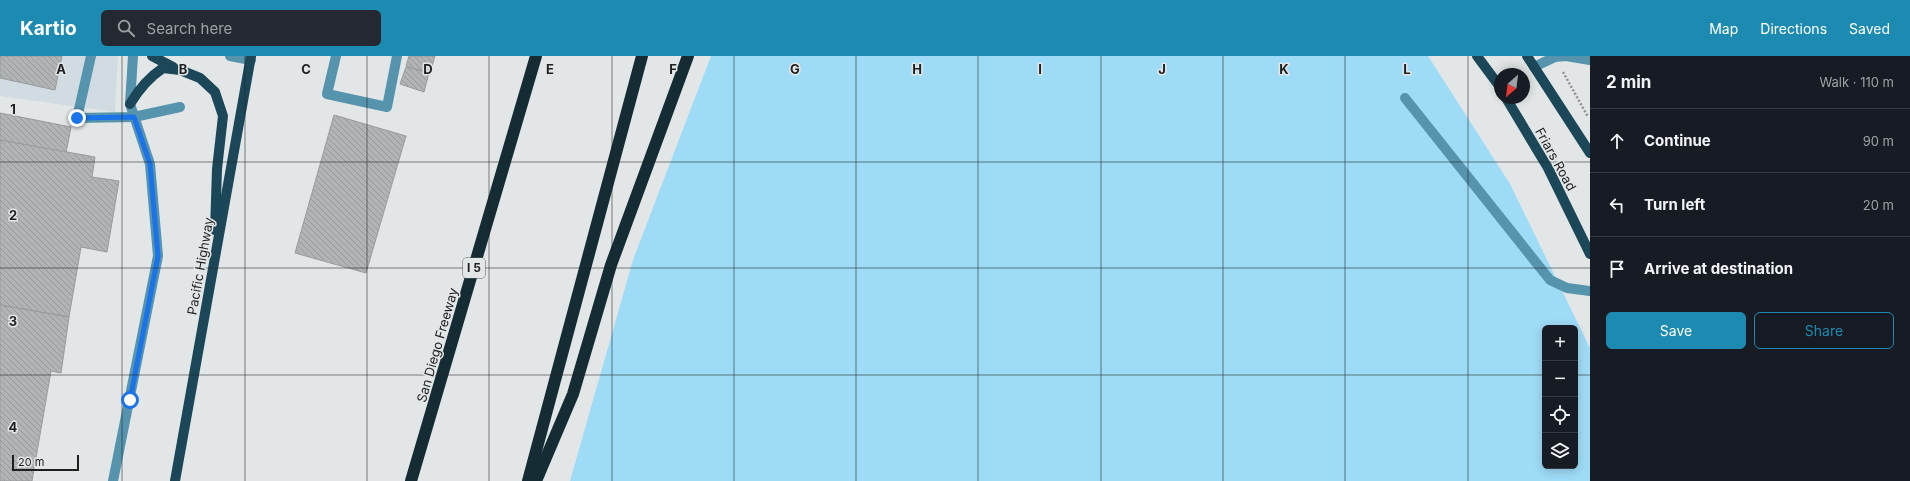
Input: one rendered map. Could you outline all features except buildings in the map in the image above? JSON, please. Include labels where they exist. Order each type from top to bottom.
[{"type":"highway","name":"San Diego Freeway","points":[[411,481],[536,56]]},
{"type":"highway","points":[[528,481],[642,56]]},
{"type":"highway","points":[[536,481],[573,394],[613,258],[688,56]]},
{"type":"main road","points":[[152,56],[200,78],[215,92],[223,116],[217,169],[213,266]]},
{"type":"main road","points":[[1477,56],[1494,79]]},
{"type":"main road","points":[[1526,56],[1590,153]]},
{"type":"main road","name":"Pacific Highway","points":[[176,481],[251,58]]},
{"type":"main road","points":[[130,104],[137,92],[152,75],[162,68],[180,70]]},
{"type":"main road","name":"Friars Road","points":[[1510,104],[1548,168],[1590,254]]},
{"type":"street","points":[[91,56],[77,118],[134,117],[180,107]]},
{"type":"street","points":[[113,481],[158,256],[150,164],[130,104],[133,56]]},
{"type":"street","points":[[230,56],[251,58]]},
{"type":"street","points":[[336,56],[327,94],[386,107],[398,56]]},
{"type":"street","points":[[1534,67],[1555,57],[1566,56],[1590,60]]},
{"type":"street","points":[[1405,98],[1550,280],[1566,288],[1590,291]]},
{"type":"path","points":[[1566,76],[1590,120]]},
{"type":"shaded area","points":[[0,56],[118,56],[115,112],[0,96]]},
{"type":"shaded area","points":[[711,56],[1428,56],[1510,184],[1590,348],[1590,481],[570,481],[633,260]]},
{"type":"route","points":[[77,118],[134,117],[150,164],[158,256],[130,400]]}]
